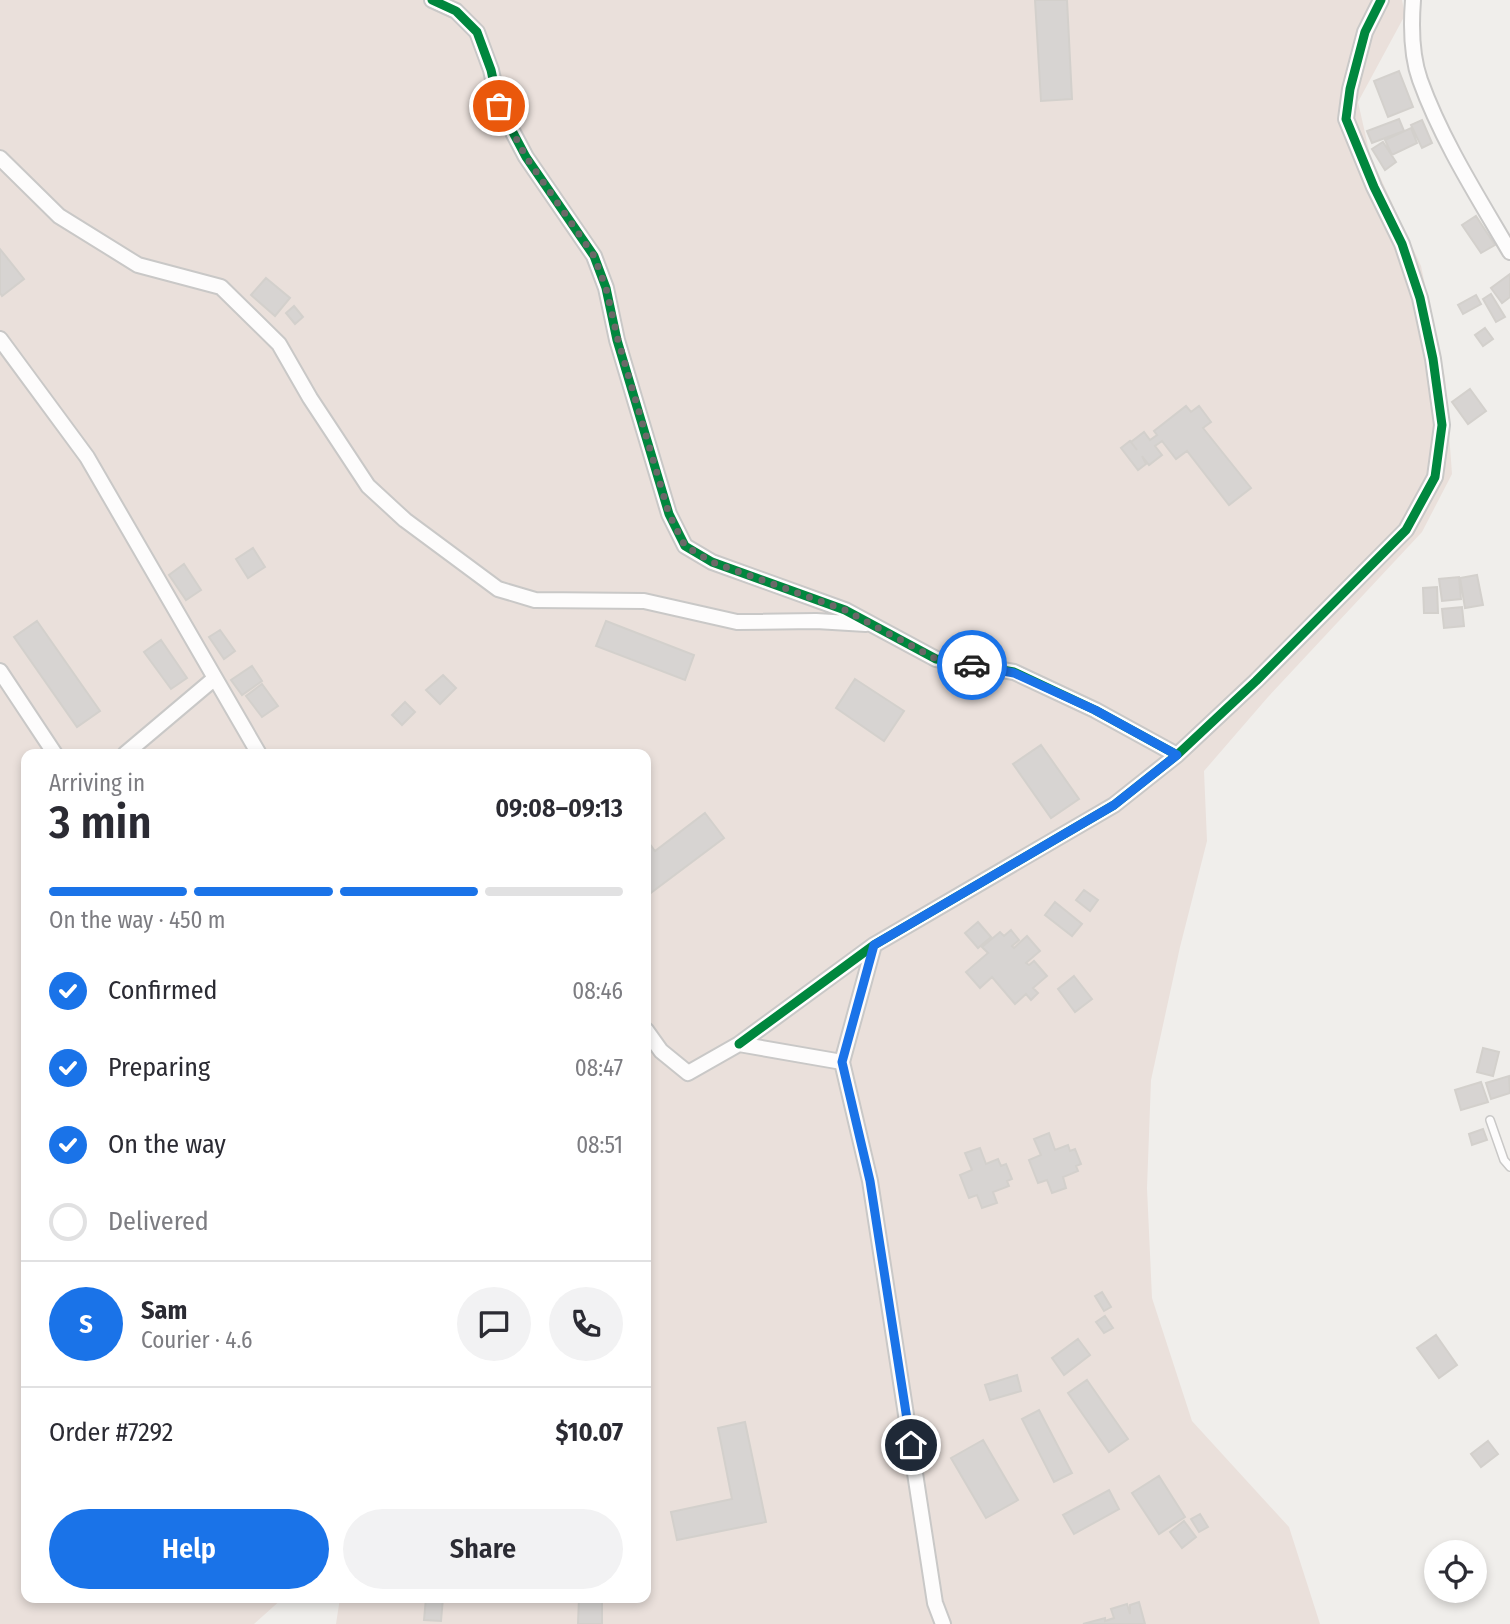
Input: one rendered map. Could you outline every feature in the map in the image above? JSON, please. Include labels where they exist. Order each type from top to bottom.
[{"type":"street","points":[[432,0],[456,11],[477,32],[491,69],[499,106],[526,157],[594,256],[606,288],[618,340],[669,514],[685,546],[712,562],[845,610],[936,659],[1014,673],[1095,710],[1177,755]]},
{"type":"street","points":[[651,1037],[661,1051],[688,1073],[739,1044],[874,945],[1114,805],[1177,755],[1256,681],[1406,530],[1435,477],[1442,425],[1433,359],[1420,298],[1402,244],[1374,187],[1346,119],[1350,89],[1365,32],[1381,0]]},
{"type":"street","points":[[1413,0],[1412,41],[1420,79],[1454,156],[1510,252]]},
{"type":"street","points":[[0,158],[59,216],[138,265],[221,287],[279,344],[310,398],[368,486],[405,520],[498,589],[535,600],[644,601],[737,622],[816,621],[872,624]]},
{"type":"street","points":[[0,339],[87,457],[256,749]]},
{"type":"street","points":[[0,671],[52,749]]},
{"type":"street","points":[[131,749],[215,678]]},
{"type":"street","points":[[874,945],[842,1062],[870,1181],[935,1603],[943,1624]]},
{"type":"street","points":[[739,1044],[842,1062]]},
{"type":"lane","points":[[1490,1120],[1504,1160],[1510,1167]]},
{"type":"shaded area","points":[[0,0],[1402,0],[1405,15],[1358,102],[1370,155],[1421,266],[1445,378],[1452,474],[1422,532],[1268,697],[1204,771],[1207,841],[1180,947],[1151,1080],[1147,1188],[1152,1298],[1192,1421],[1289,1527],[1320,1624],[336,1624],[339,1603],[651,1603],[651,749],[21,749],[21,1603],[277,1603],[254,1624],[0,1624]]},
{"type":"building","points":[[1035,0],[1067,0],[1072,99],[1041,101]]},
{"type":"building","points":[[1399,71],[1413,107],[1388,117],[1374,81]]},
{"type":"building","points":[[1399,119],[1404,131],[1372,143],[1367,131]]},
{"type":"building","points":[[1422,120],[1432,143],[1422,148],[1411,125]]},
{"type":"building","points":[[1411,128],[1417,143],[1392,155],[1385,140]]},
{"type":"building","points":[[1383,142],[1396,162],[1385,170],[1372,149]]},
{"type":"building","points":[[1476,216],[1495,245],[1481,253],[1462,225]]},
{"type":"building","points":[[0,249],[24,279],[2,296],[0,293]]},
{"type":"building","points":[[1510,274],[1510,297],[1502,303],[1491,288]]},
{"type":"building","points":[[266,278],[290,298],[275,316],[251,295]]},
{"type":"building","points":[[1491,294],[1505,317],[1496,322],[1483,299]]},
{"type":"building","points":[[1476,295],[1481,304],[1463,314],[1458,305]]},
{"type":"building","points":[[294,306],[303,317],[295,324],[286,313]]},
{"type":"building","points":[[1485,328],[1493,339],[1483,346],[1475,335]]},
{"type":"building","points":[[1470,389],[1486,411],[1468,424],[1452,402]]},
{"type":"building","points":[[1186,406],[1191,412],[1199,406],[1211,422],[1203,428],[1251,488],[1229,505],[1187,451],[1176,459],[1162,441],[1155,446],[1162,455],[1149,465],[1142,456],[1146,464],[1138,470],[1121,448],[1130,441],[1137,450],[1131,442],[1144,432],[1150,440],[1157,435],[1154,431]]},
{"type":"building","points":[[253,548],[265,567],[248,578],[236,559]]},
{"type":"building","points":[[184,564],[201,590],[186,600],[169,575]]},
{"type":"building","points":[[1477,575],[1483,605],[1465,608],[1460,578]]},
{"type":"building","points":[[1459,577],[1461,599],[1442,601],[1439,579]]},
{"type":"building","points":[[1437,587],[1438,613],[1424,613],[1423,588]]},
{"type":"building","points":[[1462,607],[1464,626],[1444,628],[1442,609]]},
{"type":"building","points":[[37,621],[100,711],[77,727],[14,637]]},
{"type":"building","points":[[606,621],[694,655],[685,680],[596,646]]},
{"type":"building","points":[[220,630],[235,651],[224,659],[209,637]]},
{"type":"building","points":[[161,640],[187,678],[171,689],[144,652]]},
{"type":"building","points":[[252,666],[262,681],[242,695],[231,680]]},
{"type":"building","points":[[443,675],[456,688],[440,704],[426,690]]},
{"type":"building","points":[[855,679],[904,711],[884,741],[836,708]]},
{"type":"building","points":[[262,684],[278,706],[262,717],[246,696]]},
{"type":"building","points":[[405,702],[415,712],[402,725],[392,715]]},
{"type":"building","points":[[1041,745],[1079,799],[1051,818],[1013,764]]},
{"type":"building","points":[[705,813],[724,838],[651,893],[651,846],[655,851]]},
{"type":"building","points":[[1084,890],[1098,900],[1090,911],[1076,900]]},
{"type":"building","points":[[1055,902],[1082,924],[1072,936],[1045,915]]},
{"type":"building","points":[[978,922],[991,937],[978,948],[965,933]]},
{"type":"building","points":[[1011,930],[1019,940],[1012,946],[1014,948],[1027,936],[1040,951],[1026,963],[1029,965],[1034,961],[1047,976],[1033,988],[1038,993],[1031,1000],[1026,994],[1015,1004],[992,977],[980,988],[966,972],[988,953],[982,947],[1000,932],[1004,936]]},
{"type":"building","points":[[1074,976],[1092,999],[1075,1012],[1058,989]]},
{"type":"building","points":[[1483,1048],[1499,1052],[1493,1076],[1477,1072]]},
{"type":"building","points":[[1509,1076],[1510,1093],[1491,1099],[1486,1083]]},
{"type":"building","points":[[1481,1082],[1488,1102],[1461,1110],[1455,1090]]},
{"type":"building","points":[[1483,1129],[1487,1140],[1472,1145],[1469,1134]]},
{"type":"building","points":[[1049,1133],[1055,1150],[1068,1145],[1070,1151],[1075,1149],[1081,1164],[1076,1166],[1078,1171],[1063,1177],[1066,1188],[1052,1193],[1047,1180],[1038,1183],[1029,1160],[1041,1155],[1034,1139]]},
{"type":"building","points":[[980,1148],[986,1164],[998,1159],[1001,1166],[1006,1164],[1012,1179],[1007,1181],[1009,1186],[993,1192],[997,1203],[982,1208],[977,1195],[969,1198],[960,1175],[972,1170],[965,1153]]},
{"type":"building","points":[[1102,1292],[1111,1307],[1104,1311],[1095,1296]]},
{"type":"building","points":[[1105,1316],[1113,1328],[1104,1333],[1096,1322]]},
{"type":"building","points":[[1436,1335],[1457,1365],[1439,1378],[1417,1348]]},
{"type":"building","points":[[1078,1339],[1090,1355],[1064,1375],[1052,1358]]},
{"type":"building","points":[[1017,1375],[1021,1391],[990,1400],[985,1385]]},
{"type":"building","points":[[1087,1380],[1128,1439],[1109,1452],[1068,1393]]},
{"type":"building","points":[[1039,1410],[1072,1473],[1054,1482],[1022,1419]]},
{"type":"building","points":[[745,1422],[766,1522],[677,1540],[671,1512],[732,1499],[718,1428]]},
{"type":"building","points":[[983,1440],[1018,1500],[986,1518],[951,1458]]},
{"type":"building","points":[[1488,1441],[1498,1454],[1481,1467],[1471,1454]]},
{"type":"building","points":[[1159,1476],[1185,1517],[1159,1534],[1132,1493]]},
{"type":"building","points":[[1109,1490],[1119,1509],[1074,1534],[1063,1515]]},
{"type":"building","points":[[1200,1514],[1208,1527],[1199,1532],[1191,1519]]},
{"type":"building","points":[[1184,1521],[1196,1537],[1182,1548],[1170,1532]]},
{"type":"building","points":[[1139,1602],[1145,1624],[1083,1624],[1114,1618],[1111,1609],[1127,1604],[1130,1614],[1130,1605]]},
{"type":"building","points":[[426,1603],[443,1603],[441,1621],[424,1620]]},
{"type":"building","points":[[579,1603],[602,1603],[602,1624],[578,1624]]},
{"type":"cycle path","points":[[432,0],[456,11],[477,32],[491,70],[499,106],[526,157],[594,256],[606,288],[617,340],[669,514],[685,546],[712,562],[845,610],[936,659],[1014,672],[1095,710],[1177,755]]},
{"type":"cycle path","points":[[739,1044],[874,945],[1114,805],[1177,755],[1256,681],[1406,530],[1435,477],[1442,425],[1433,359],[1420,298],[1402,244],[1374,187],[1346,119],[1350,89],[1365,32],[1381,0]]},
{"type":"way so far","points":[[499,106],[526,157],[594,256],[606,288],[618,340],[669,514],[685,546],[712,562],[845,610],[936,659],[972,665]]},
{"type":"route","points":[[911,1445],[870,1181],[842,1062],[874,945],[1114,805],[1177,755],[1095,710],[1014,673],[972,665]]}]
